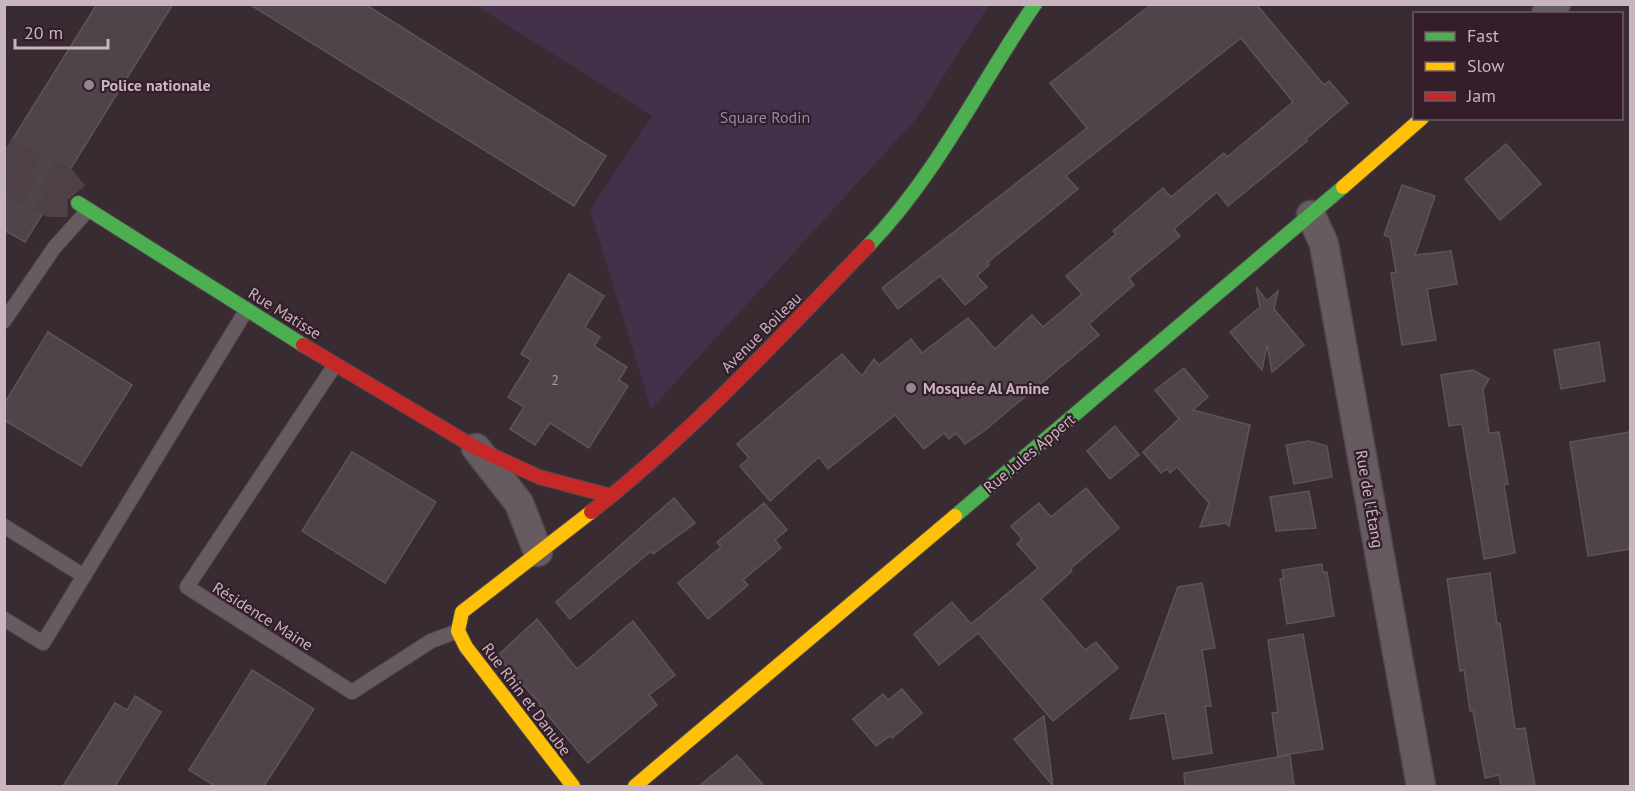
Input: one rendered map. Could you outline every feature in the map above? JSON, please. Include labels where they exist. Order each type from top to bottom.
[{"type":"street","name":"Avenue Boileau","points":[[458,631],[462,612],[611,496],[692,424],[758,360],[890,223],[945,145],[1006,46],[1035,4]]},
{"type":"street","name":"Rue Jules Appert","points":[[635,786],[1420,120]]},
{"type":"street","name":"Rue Matisse","points":[[83,206],[335,365],[476,448],[539,477],[611,496]]},
{"type":"street","name":"Rue de l'Étang","points":[[1311,214],[1324,244],[1422,786]]},
{"type":"street","points":[[476,448],[519,503],[538,552]]},
{"type":"street","name":"Rue Rhin et Danube","points":[[458,631],[466,647],[573,786]]},
{"type":"lane","points":[[4,321],[83,206]]},
{"type":"lane","points":[[4,619],[43,643],[247,309]]},
{"type":"lane","name":"Résidence Maine","points":[[335,365],[187,587],[352,692],[431,641],[458,631]]},
{"type":"lane","points":[[4,526],[84,576]]},
{"type":"green space","name":"Square Rodin","points":[[475,5],[989,5],[917,118],[651,409],[590,210],[652,116]]},
{"type":"building","points":[[97,4],[173,4],[25,242],[4,230],[4,153]]},
{"type":"building","points":[[249,4],[365,4],[606,156],[574,206]]},
{"type":"building","points":[[1152,4],[1256,4],[1324,85],[1329,81],[1348,103],[1306,139],[1307,141],[1228,206],[1217,192],[1174,229],[1180,236],[1129,278],[1134,285],[1089,324],[1099,335],[984,431],[965,444],[956,433],[949,439],[944,433],[924,449],[895,415],[828,469],[819,457],[770,501],[740,466],[749,458],[737,444],[842,354],[862,376],[874,359],[879,365],[911,339],[922,353],[968,318],[995,349],[1032,315],[1043,327],[1082,294],[1066,276],[1116,234],[1113,231],[1163,188],[1171,197],[1224,153],[1227,157],[1293,102],[1241,38],[1066,176],[1078,189],[988,262],[989,265],[977,276],[987,287],[965,305],[940,276],[898,309],[882,288],[1087,128],[1050,83]]},
{"type":"building","points":[[1506,144],[1541,184],[1500,220],[1465,179]]},
{"type":"building","points":[[1402,185],[1435,196],[1415,255],[1451,251],[1457,284],[1427,289],[1436,340],[1402,345],[1391,273],[1396,272],[1390,237],[1384,235]]},
{"type":"building","points":[[569,274],[604,296],[585,327],[600,337],[594,346],[627,367],[619,380],[628,386],[589,448],[550,423],[535,445],[510,429],[524,407],[508,397],[531,360],[521,354]]},
{"type":"building","points":[[1256,287],[1267,301],[1278,291],[1274,309],[1304,345],[1272,372],[1267,345],[1262,370],[1230,332],[1260,307]]},
{"type":"building","points":[[48,332],[132,385],[81,466],[4,420],[4,404]]},
{"type":"building","points":[[1599,342],[1605,381],[1561,389],[1554,350]]},
{"type":"building","points":[[1184,368],[1208,397],[1193,410],[1250,425],[1229,526],[1226,523],[1200,527],[1209,503],[1177,467],[1170,473],[1167,469],[1161,473],[1143,452],[1179,419],[1155,390]]},
{"type":"building","points":[[1473,370],[1489,379],[1483,389],[1489,433],[1499,432],[1508,484],[1504,485],[1515,553],[1484,559],[1462,424],[1449,426],[1441,375]]},
{"type":"building","points":[[1115,426],[1139,455],[1110,479],[1087,451]]},
{"type":"building","points":[[1630,432],[1630,549],[1588,556],[1570,442]]},
{"type":"building","points":[[1309,441],[1327,446],[1332,477],[1294,484],[1286,445]]},
{"type":"building","points":[[352,452],[436,502],[385,583],[302,531]]},
{"type":"building","points":[[1086,488],[1119,528],[1071,568],[1072,571],[1041,599],[1085,650],[1096,642],[1118,668],[1053,721],[978,633],[939,665],[914,634],[952,602],[971,624],[1038,568],[1017,544],[1022,539],[1011,526],[1039,503],[1051,517]]},
{"type":"building","points":[[1309,491],[1316,528],[1276,531],[1270,497]]},
{"type":"building","points":[[674,498],[695,523],[653,554],[651,551],[570,619],[556,602]]},
{"type":"building","points":[[764,503],[787,530],[775,540],[781,548],[743,580],[748,585],[708,619],[678,583],[721,547],[717,542]]},
{"type":"building","points":[[1322,564],[1323,572],[1327,572],[1334,616],[1287,624],[1280,579],[1284,579],[1282,570]]},
{"type":"building","points":[[1490,573],[1497,624],[1500,623],[1515,729],[1525,728],[1535,786],[1501,786],[1499,775],[1485,778],[1473,711],[1470,711],[1464,670],[1460,671],[1447,579]]},
{"type":"building","points":[[1202,583],[1215,648],[1202,650],[1211,706],[1205,706],[1212,753],[1173,759],[1165,713],[1130,719],[1178,587]]},
{"type":"building","points":[[537,619],[577,669],[633,621],[675,675],[649,695],[657,705],[588,763],[497,656]]},
{"type":"building","points":[[1303,634],[1323,749],[1278,756],[1272,713],[1278,712],[1268,640]]},
{"type":"building","points":[[252,670],[314,709],[264,786],[215,786],[189,770]]},
{"type":"building","points":[[902,689],[922,713],[892,738],[890,736],[876,746],[853,719],[883,694],[888,700]]},
{"type":"building","points":[[135,696],[161,712],[115,786],[63,786],[115,703],[127,710]]},
{"type":"building","points":[[1044,716],[1053,786],[1014,739]]},
{"type":"building","points":[[737,755],[764,786],[699,786]]},
{"type":"building","points":[[1290,755],[1294,786],[1185,786],[1184,773]]},
{"type":"tunnel","points":[[4,153],[62,183],[78,203]]},
{"type":"tunnel","points":[[4,178],[50,203],[78,203]]},
{"type":"traffic: fast","points":[[868,246],[915,190],[936,160],[1035,4]]},
{"type":"traffic: fast","points":[[955,516],[1343,187]]},
{"type":"traffic: fast","points":[[78,203],[303,345]]},
{"type":"traffic: slow","points":[[1343,187],[1420,120]]},
{"type":"traffic: slow","points":[[573,786],[466,647],[458,631],[462,612],[591,512]]},
{"type":"traffic: slow","points":[[635,786],[955,516]]},
{"type":"traffic: jam","points":[[591,512],[700,417],[868,246]]},
{"type":"traffic: jam","points":[[303,345],[476,448],[539,477],[611,496]]},
{"type":"place","name":"Police nationale","points":[[89,85]]},
{"type":"place","name":"Mosquée Al Amine","points":[[911,388]]}]
